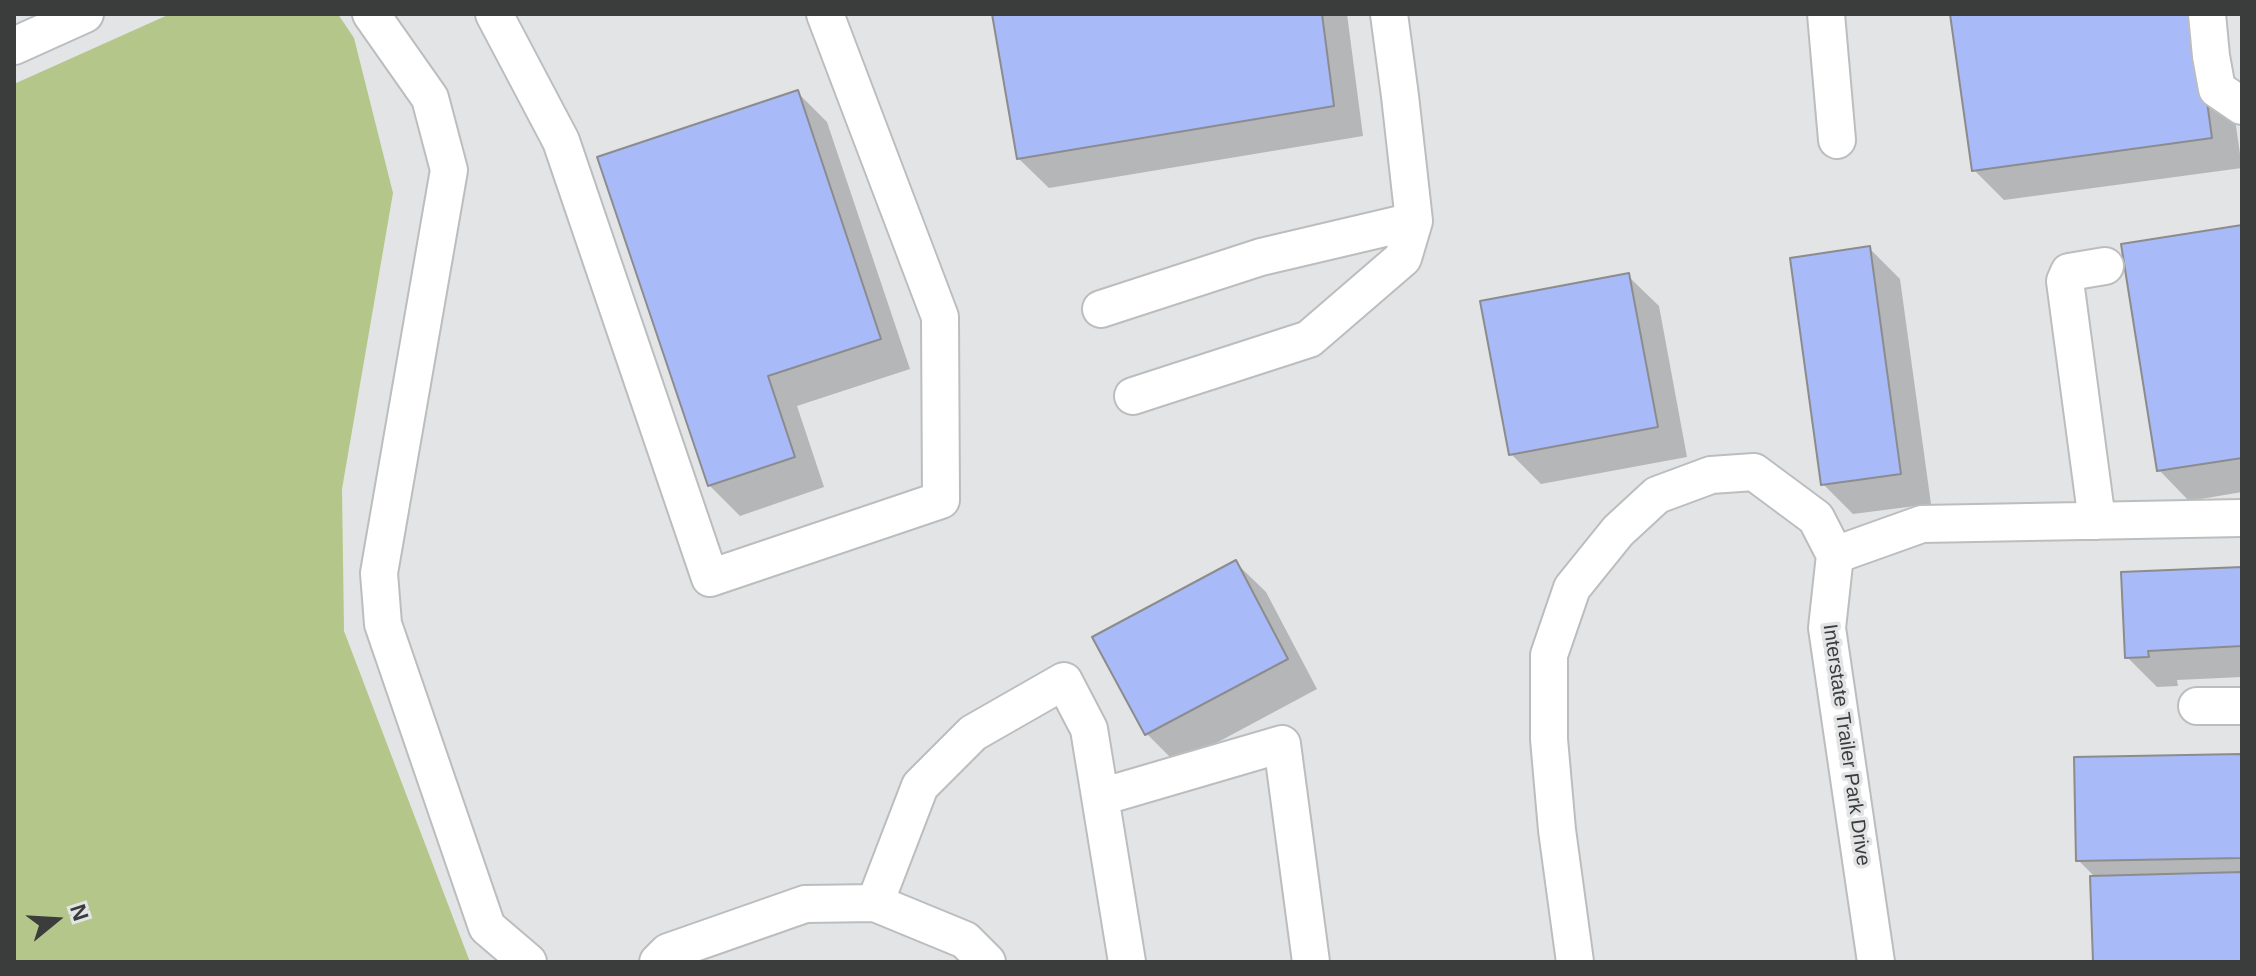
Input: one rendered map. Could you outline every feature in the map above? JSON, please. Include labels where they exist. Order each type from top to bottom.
[{"type":"street","points":[[14,46],[85,14]]},
{"type":"street","points":[[371,14],[430,98],[449,170],[379,573],[383,624],[487,927],[528,962]]},
{"type":"street","points":[[494,14],[561,141],[710,578],[941,500],[940,317],[825,14]]},
{"type":"street","points":[[1133,396],[1309,339],[1403,258],[1414,221],[1389,14]]},
{"type":"street","points":[[1826,14],[1837,140]]},
{"type":"street","points":[[2207,14],[2217,89],[2242,106]]},
{"type":"street","points":[[1101,309],[1261,257],[1414,221]]},
{"type":"street","points":[[2097,521],[2065,281],[2069,272],[2105,266]]},
{"type":"street","points":[[1575,962],[1557,830],[1549,739],[1549,655],[1572,588],[1618,531],[1657,495],[1711,475],[1754,472],[1816,518],[1835,555],[1922,524],[2242,518]]},
{"type":"street","name":"Interstate Trailer Park Drive","points":[[1835,555],[1827,628],[1876,962]]},
{"type":"street","points":[[875,903],[920,786],[973,733],[1064,681],[1089,729],[1127,962]]},
{"type":"street","points":[[2197,706],[2242,706]]},
{"type":"street","points":[[1101,797],[1282,744],[1311,962]]},
{"type":"street","points":[[658,962],[668,952],[805,904],[875,903],[965,940],[987,962]]},
{"type":"green space","points":[[170,14],[338,14],[354,38],[393,193],[342,489],[344,631],[470,962],[14,962],[14,84]]},
{"type":"building","points":[[992,14],[1322,14],[1334,106],[1017,159]]},
{"type":"building","points":[[1950,14],[2195,14],[2212,138],[1972,171]]},
{"type":"building","points":[[798,90],[881,339],[768,376],[795,457],[708,486],[597,157]]},
{"type":"building","points":[[2242,225],[2242,458],[2157,471],[2121,244]]},
{"type":"building","points":[[1870,246],[1901,474],[1821,485],[1790,258]]},
{"type":"building","points":[[1629,273],[1658,427],[1509,455],[1480,301]]},
{"type":"building","points":[[1236,560],[1288,659],[1145,735],[1092,637]]},
{"type":"building","points":[[2242,567],[2242,646],[2148,651],[2149,657],[2125,658],[2121,572]]},
{"type":"building","points":[[2242,754],[2242,858],[2076,861],[2074,757]]},
{"type":"building","points":[[2242,872],[2242,962],[2093,962],[2090,876]]}]
